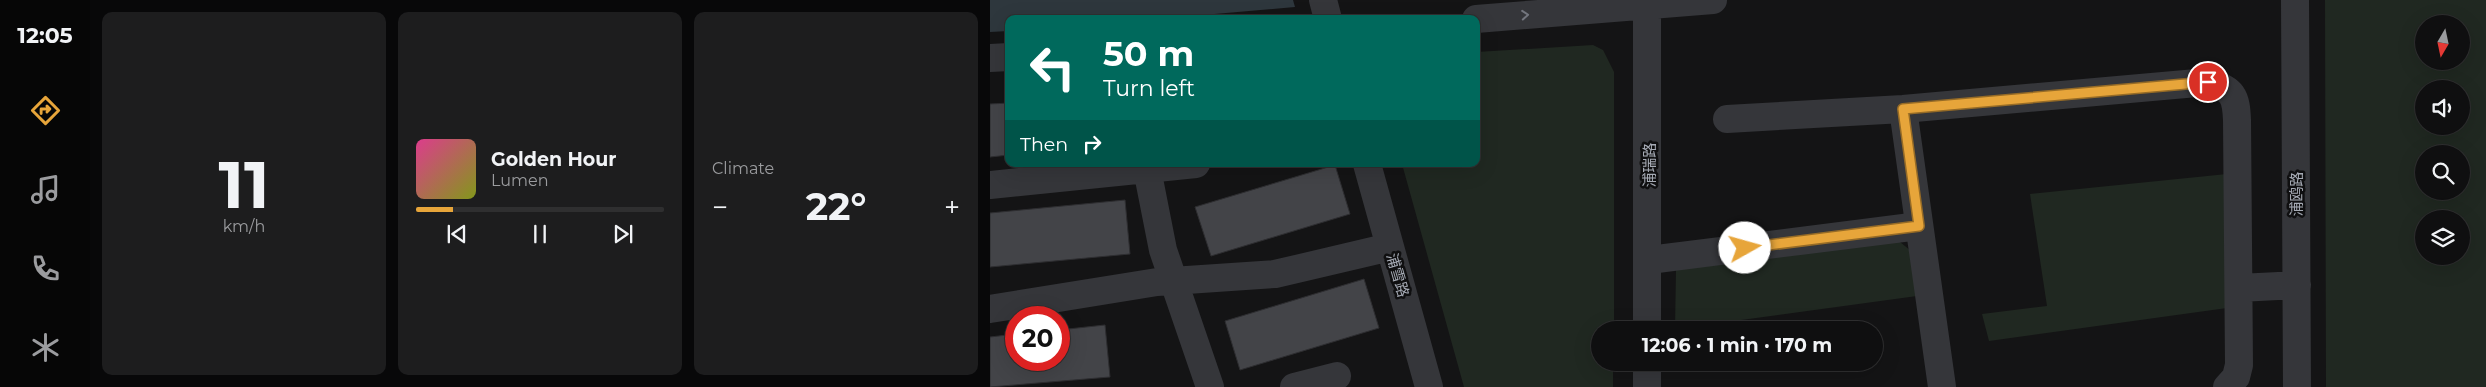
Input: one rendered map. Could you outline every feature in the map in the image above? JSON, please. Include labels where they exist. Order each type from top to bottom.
[{"type":"street","points":[[1480,19],[1647,3],[1713,0]]},
{"type":"street","name":"浦鸥路","points":[[2295,0],[2297,387]]},
{"type":"street","name":"浦瑞路","points":[[1647,3],[1648,321]]},
{"type":"street","points":[[990,58],[1005,57]]},
{"type":"street","points":[[1727,118],[1903,109],[2208,82],[2223,86],[2232,93],[2236,105],[2239,288],[2239,365],[2236,377],[2226,387]]},
{"type":"street","points":[[1903,109],[1942,387]]},
{"type":"street","points":[[990,185],[1167,167]]},
{"type":"street","name":"浦雪路","points":[[1368,167],[1429,387]]},
{"type":"street","points":[[1147,169],[1163,250],[1172,281],[1210,387]]},
{"type":"street","points":[[1649,260],[1919,226]]},
{"type":"street","points":[[990,309],[1172,281],[1275,274],[1390,248]]},
{"type":"street","points":[[2239,288],[2297,285]]},
{"type":"street","points":[[1647,371],[1647,387]]},
{"type":"street","points":[[1294,387],[1337,376]]},
{"type":"shaded area","points":[[990,0],[1293,0],[1295,7],[1203,15],[1005,15],[1005,31],[990,32]]},
{"type":"shaded area","points":[[2325,0],[2486,0],[2486,387],[2326,387]]},
{"type":"shaded area","points":[[1593,45],[1603,50],[1614,72],[1614,321],[1591,321],[1591,371],[1613,371],[1613,387],[1464,387],[1403,167],[1480,167],[1480,52]]},
{"type":"shaded area","points":[[2227,174],[2227,308],[1989,341],[1982,314],[2047,306],[2030,194]]},
{"type":"shaded area","points":[[1900,242],[1911,251],[1917,296],[1734,321],[1675,321],[1676,270]]},
{"type":"building","points":[[1005,103],[1005,155],[990,157],[990,104]]},
{"type":"building","points":[[1328,167],[1336,167],[1350,214],[1211,256],[1195,207]]},
{"type":"building","points":[[1125,200],[1130,254],[990,267],[990,213]]},
{"type":"building","points":[[1364,279],[1379,328],[1240,370],[1225,321]]},
{"type":"building","points":[[1105,325],[1110,377],[990,387],[990,337],[1005,335],[1005,371],[1070,371],[1070,329]]},
{"type":"route","points":[[1745,248],[1919,226],[1903,109],[2208,82]]}]
